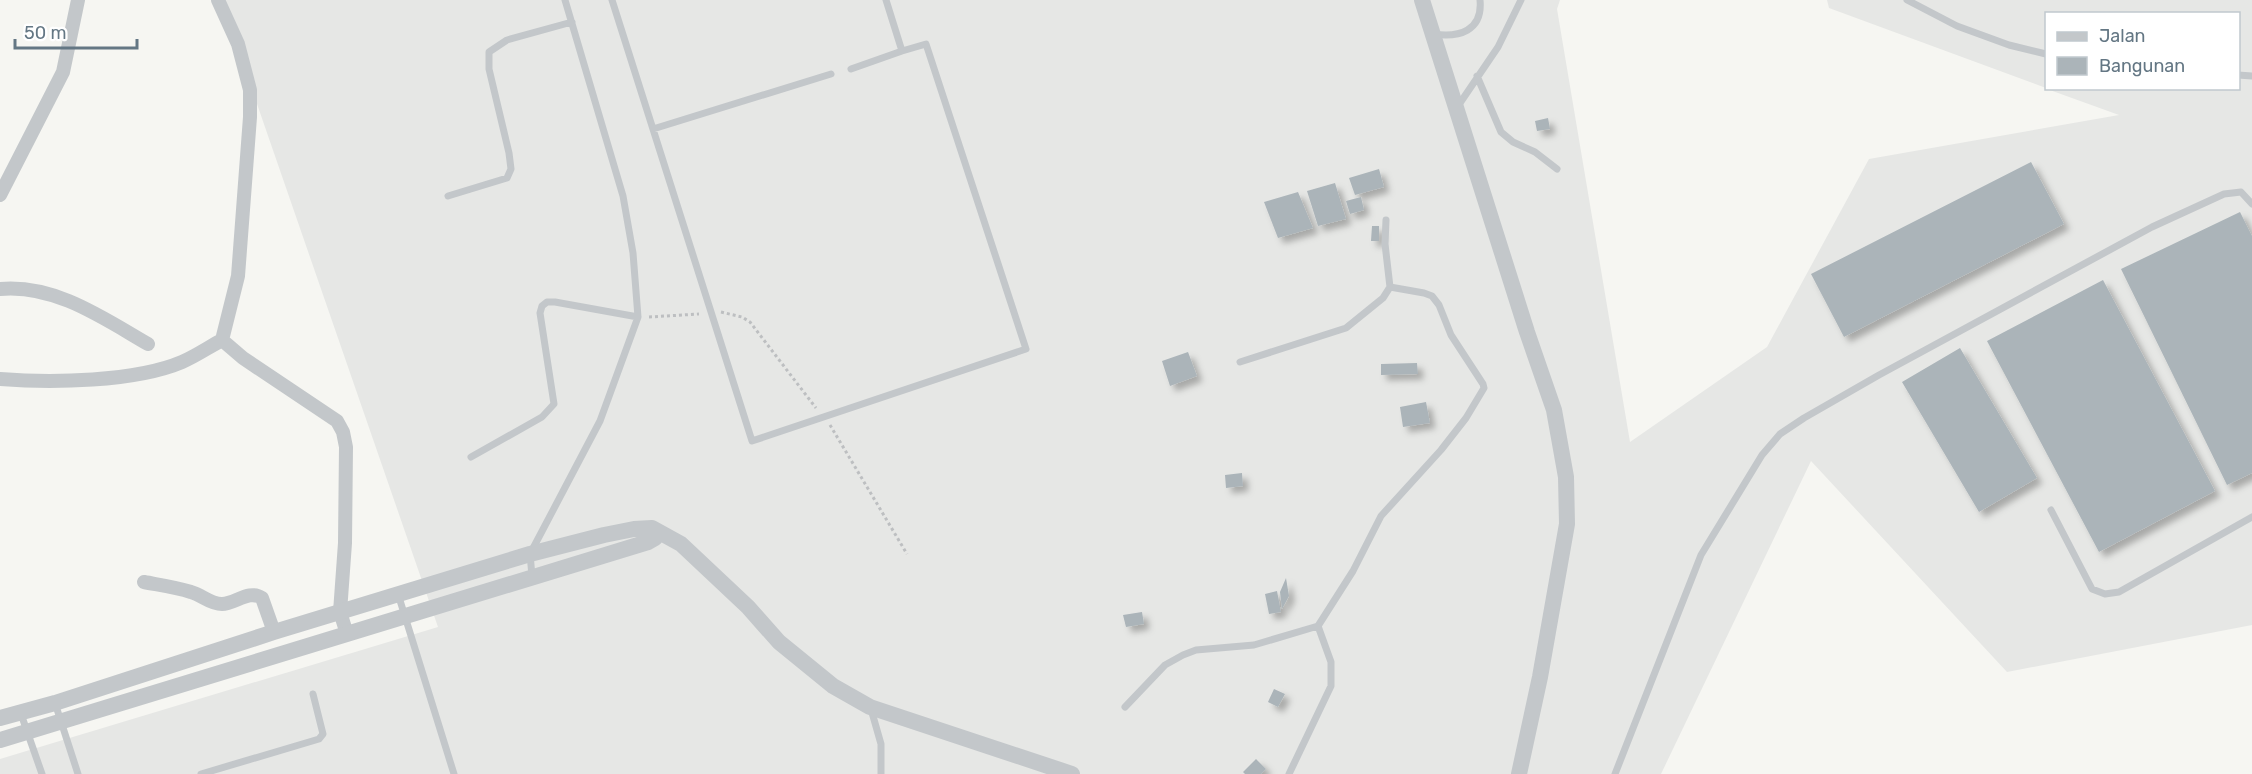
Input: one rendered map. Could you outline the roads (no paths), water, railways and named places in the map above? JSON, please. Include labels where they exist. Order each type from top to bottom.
[{"type":"street","points":[[0,195],[63,72],[78,0]]},
{"type":"street","points":[[0,379],[33,382],[127,376],[180,363],[222,340],[238,276],[250,90],[238,44],[218,0]]},
{"type":"street","points":[[1422,0],[1554,410],[1566,477],[1567,524],[1540,677],[1519,774]]},
{"type":"street","points":[[0,289],[30,289],[60,296],[148,344]]},
{"type":"street","points":[[222,340],[243,358],[337,421],[343,432],[347,470],[340,612],[347,634]]},
{"type":"street","points":[[0,718],[55,703],[274,632],[530,554],[634,529],[652,528],[681,544],[748,607],[779,642],[833,686],[870,707],[1072,774]]},
{"type":"street","points":[[0,740],[648,542],[659,533]]},
{"type":"street","points":[[144,582],[192,592],[217,604],[224,604],[249,595],[258,595],[262,598],[274,632]]},
{"type":"lane","points":[[531,576],[530,554],[600,421],[638,317],[633,253],[623,196],[565,0]]},
{"type":"lane","points":[[612,0],[752,441],[1026,349],[926,44],[851,69]]},
{"type":"lane","points":[[886,0],[902,51]]},
{"type":"lane","points":[[1433,34],[1449,37],[1465,33],[1476,23],[1481,10],[1480,0]]},
{"type":"lane","points":[[1907,0],[1957,26],[2009,45],[2045,54]]},
{"type":"lane","points":[[1457,108],[1498,47],[1518,1]]},
{"type":"lane","points":[[448,196],[507,178],[511,172],[509,153],[489,69],[489,52],[507,40],[572,22]]},
{"type":"lane","points":[[653,129],[831,74]]},
{"type":"lane","points":[[1477,76],[1501,132],[1513,142],[1535,152],[1557,169]]},
{"type":"lane","points":[[1616,774],[1701,555],[1762,455],[1780,434],[1879,375],[2152,227],[2224,194],[2241,192],[2250,199],[2252,204]]},
{"type":"lane","points":[[1240,362],[1346,328],[1383,298],[1390,287],[1385,244],[1386,220]]},
{"type":"lane","points":[[1125,707],[1165,665],[1183,655],[1196,650],[1254,645],[1318,626],[1353,571],[1381,516],[1441,450],[1466,418],[1484,388],[1451,335],[1439,305],[1432,296],[1424,293],[1390,287]]},
{"type":"lane","points":[[471,457],[542,417],[554,404],[540,313],[542,306],[547,302],[555,302],[638,317]]},
{"type":"lane","points":[[2051,510],[2092,589],[2105,594],[2118,592],[2252,517]]},
{"type":"lane","points":[[398,594],[454,774]]},
{"type":"lane","points":[[1289,774],[1330,686],[1331,662],[1318,626]]},
{"type":"lane","points":[[201,774],[319,739],[323,734],[313,694]]},
{"type":"lane","points":[[55,703],[78,774]]},
{"type":"lane","points":[[870,707],[881,744],[881,774]]},
{"type":"lane","points":[[20,712],[42,774]]}]
